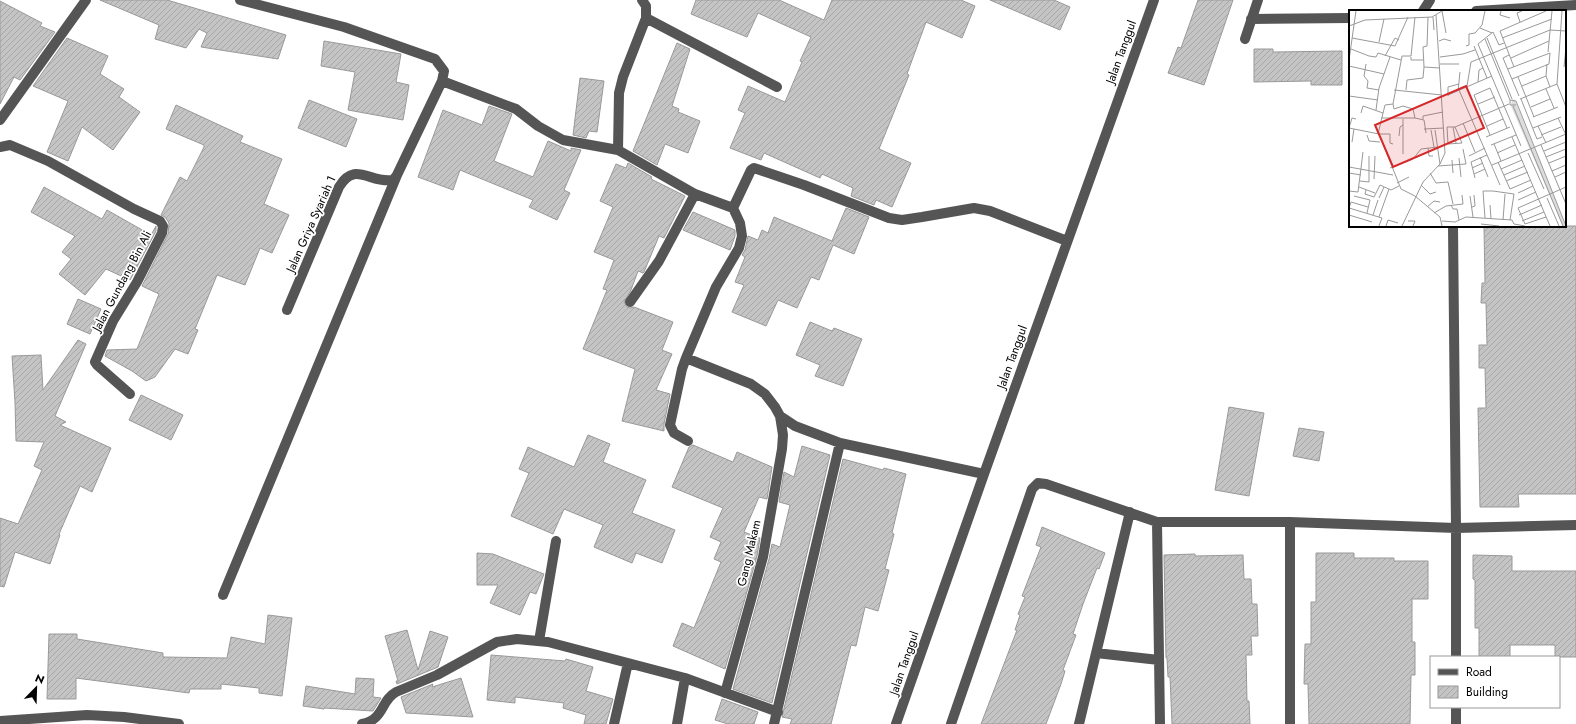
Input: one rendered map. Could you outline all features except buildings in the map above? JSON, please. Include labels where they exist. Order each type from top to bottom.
[{"type":"street","points":[[0,120],[86,0]]},
{"type":"street","points":[[223,595],[397,175],[442,81],[444,71],[435,59],[344,27],[240,0]]},
{"type":"street","points":[[618,150],[619,93],[623,77],[646,18],[646,6],[642,0]]},
{"type":"street","name":"Jalan Tanggul","points":[[896,724],[1067,240],[1154,0]]},
{"type":"street","points":[[1244,39],[1258,0]]},
{"type":"street","points":[[1424,10],[1430,0]]},
{"type":"street","points":[[1493,10],[1576,5]]},
{"type":"street","points":[[646,18],[777,87]]},
{"type":"street","points":[[1251,19],[1349,18]]},
{"type":"street","points":[[442,81],[516,109],[538,126],[563,140],[618,150],[695,194],[733,208],[740,223],[742,236],[739,248],[716,287],[686,358],[682,369],[670,425],[674,433],[688,441]]},
{"type":"street","name":"Jalan Gundang Bin Ali","points":[[0,147],[10,145],[48,161],[134,209],[160,221],[163,226],[162,232],[135,285],[113,321],[95,362],[97,366],[130,394]]},
{"type":"street","points":[[733,208],[751,170],[754,168],[804,185],[889,218],[902,220],[974,208],[990,211],[1067,240]]},
{"type":"street","name":"Jalan Griya Syariah 1","points":[[287,310],[344,178],[350,175],[359,174],[388,181],[394,180],[397,175]]},
{"type":"street","points":[[630,302],[659,260],[695,194]]},
{"type":"street","points":[[1453,227],[1456,656]]},
{"type":"street","points":[[686,358],[758,388],[775,407],[780,416],[795,426],[840,443],[984,474]]},
{"type":"street","name":"Gang Makam","points":[[725,693],[763,557],[782,449],[783,435],[780,416]]},
{"type":"street","points":[[774,724],[840,443]]},
{"type":"street","points":[[951,724],[1032,489],[1038,483],[1046,484],[1157,522],[1290,522],[1456,528],[1576,525]]},
{"type":"street","points":[[1079,724],[1130,512]]},
{"type":"street","points":[[1157,522],[1160,724]]},
{"type":"street","points":[[1290,522],[1290,724]]},
{"type":"street","points":[[539,641],[556,541]]},
{"type":"street","points":[[362,724],[371,722],[393,694],[438,675],[497,642],[517,639],[548,642],[685,678],[778,712]]},
{"type":"street","points":[[1096,653],[1159,660]]},
{"type":"street","points":[[614,724],[628,663]]},
{"type":"street","points":[[677,724],[685,678]]},
{"type":"street","points":[[1456,708],[1456,724]]},
{"type":"street","points":[[0,721],[87,715],[124,717],[179,724]]}]
